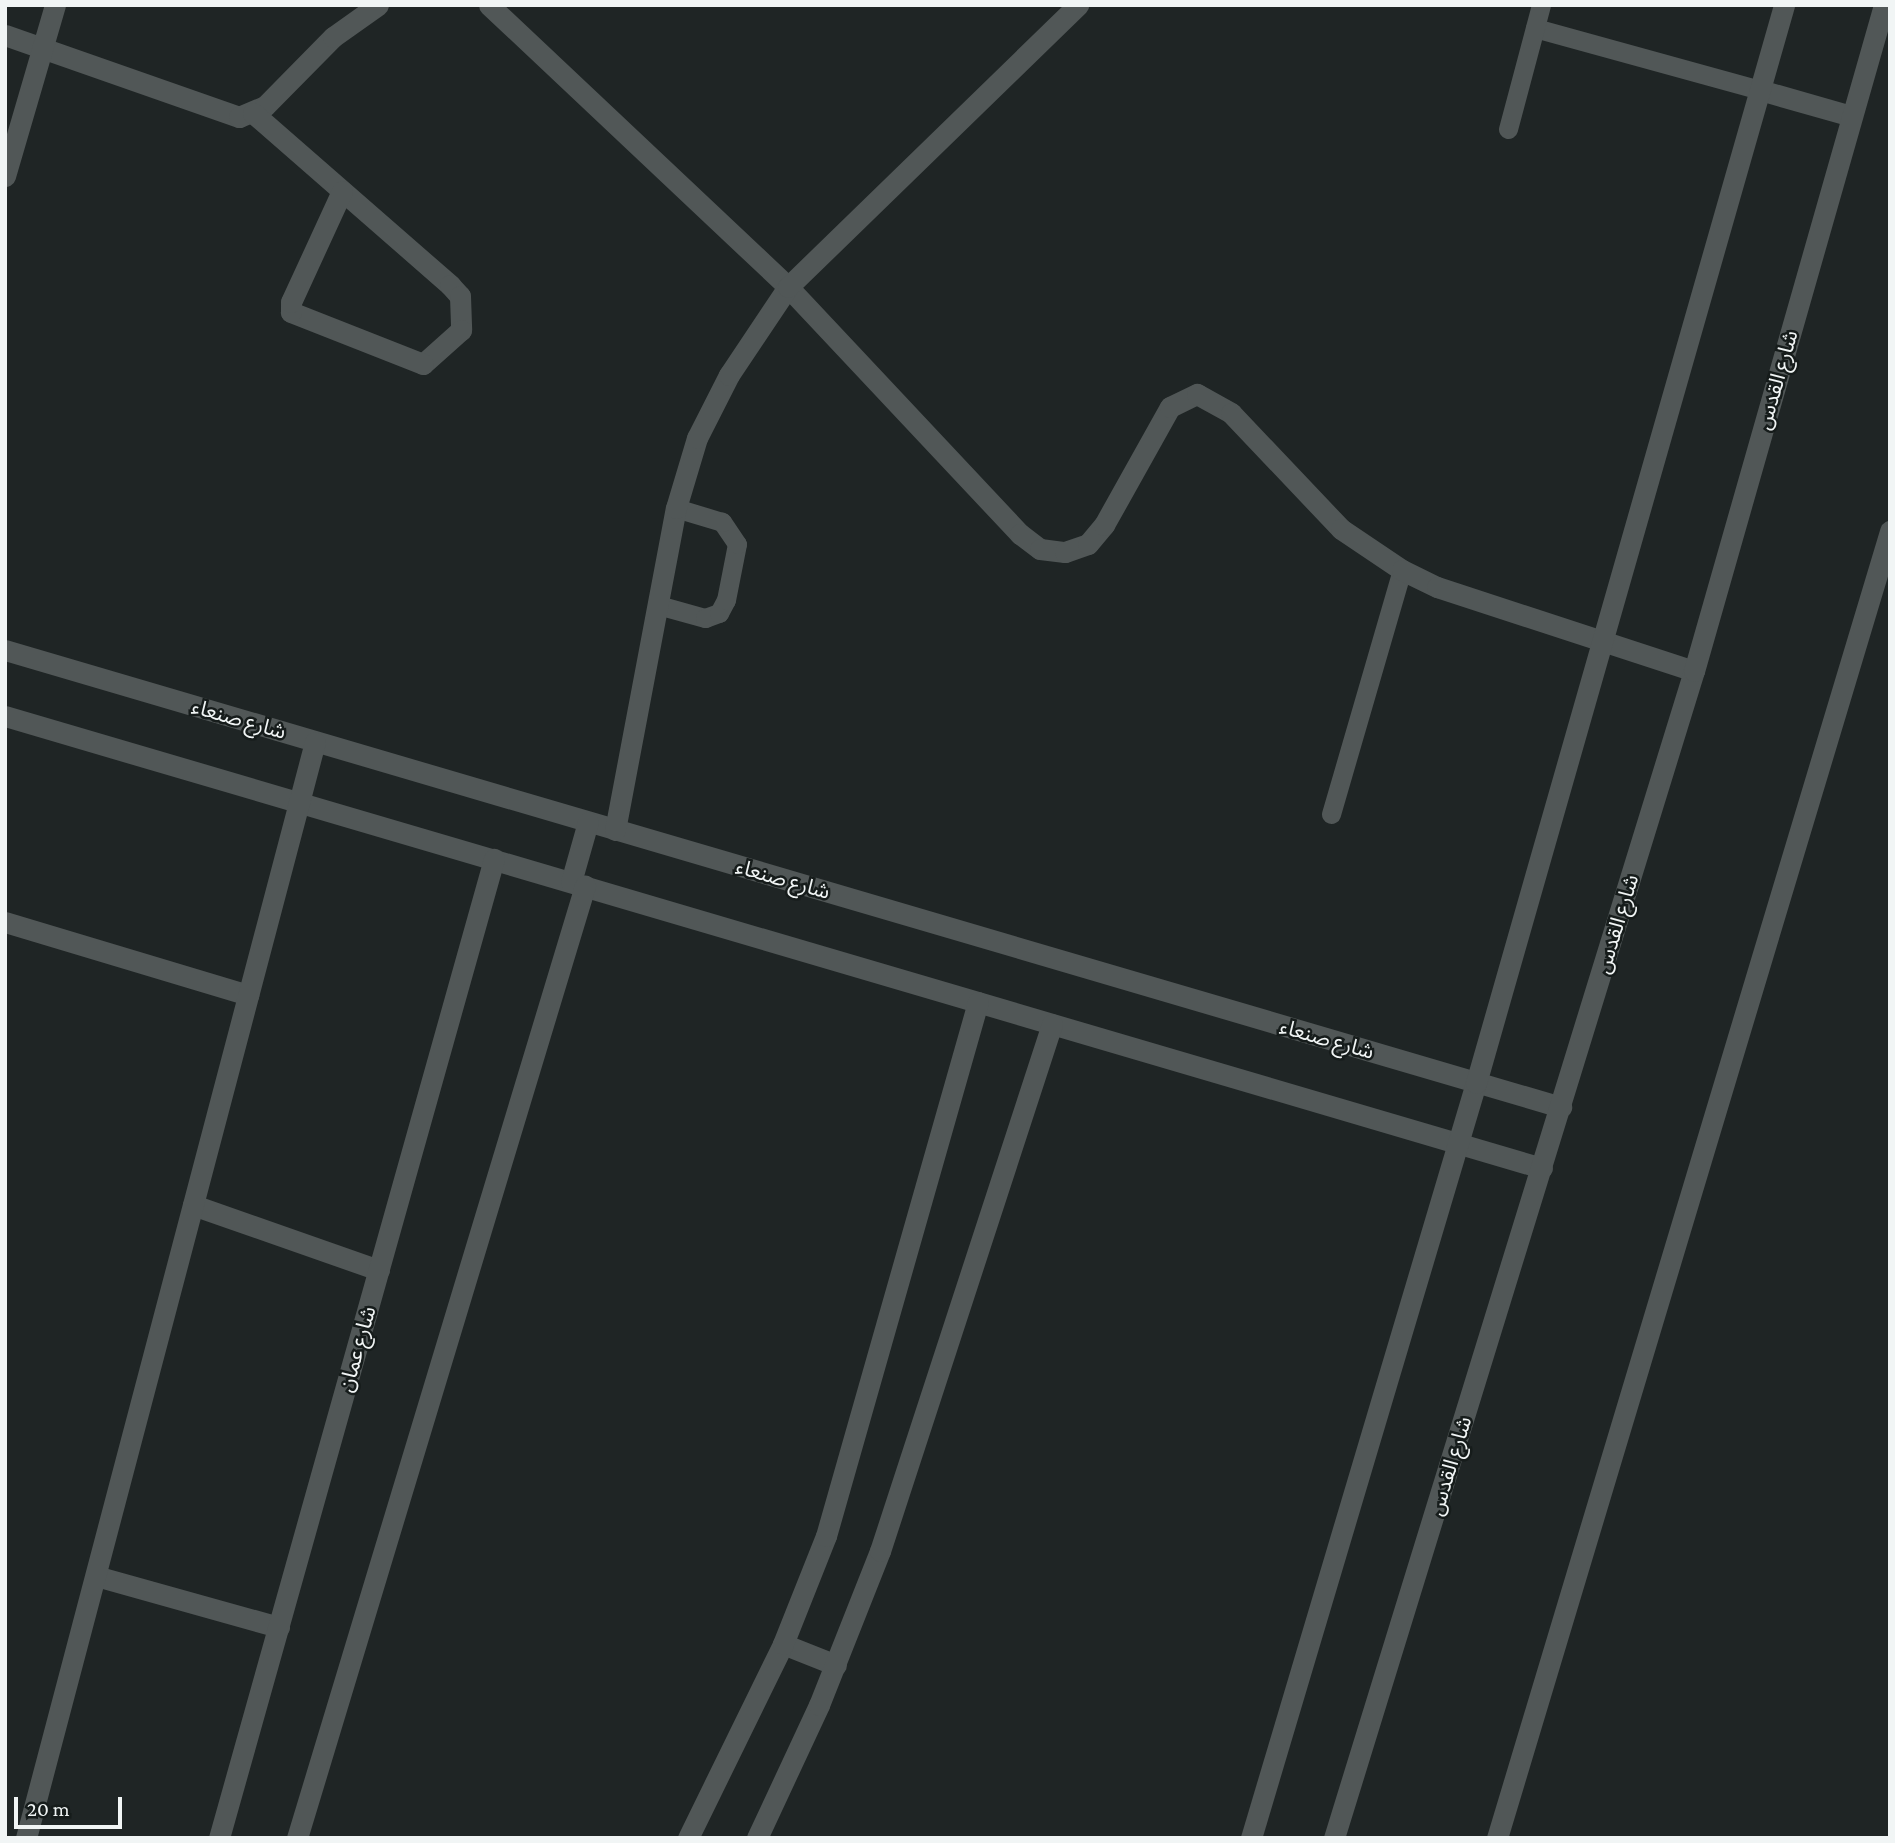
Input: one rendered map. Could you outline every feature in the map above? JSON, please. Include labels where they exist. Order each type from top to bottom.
[{"type":"street","points":[[5,176],[55,5]]},
{"type":"street","points":[[5,35],[224,116],[253,113],[333,37],[379,5]]},
{"type":"street","points":[[489,5],[788,287],[1020,534],[1040,548],[1065,552],[1088,544],[1104,525],[1170,407],[1197,394],[1231,413],[1341,529],[1402,570],[1437,587],[1694,671]]},
{"type":"street","points":[[615,830],[676,508],[697,438],[712,406],[747,344],[788,287],[1078,5]]},
{"type":"street","points":[[1251,1838],[1476,1083],[1783,5]]},
{"type":"street","name":"شارع القدس","points":[[1334,1838],[1694,671],[1884,5]]},
{"type":"street","points":[[1759,90],[1851,116]]},
{"type":"street","points":[[253,113],[342,191],[460,296],[461,330],[423,364],[290,312],[291,302],[342,191]]},
{"type":"street","points":[[1497,1838],[1890,531]]},
{"type":"street","name":"شارع صنعاء","points":[[5,650],[1561,1107]]},
{"type":"street","points":[[5,716],[1542,1168]]},
{"type":"street","points":[[26,1838],[314,742]]},
{"type":"street","points":[[297,1838],[578,884],[588,822]]},
{"type":"street","name":"شارع عمان","points":[[219,1838],[494,859]]},
{"type":"street","points":[[5,922],[248,995]]},
{"type":"street","points":[[688,1838],[783,1644],[826,1536],[978,1002]]},
{"type":"street","points":[[757,1838],[836,1665],[880,1551],[1052,1024]]},
{"type":"street","points":[[193,1205],[379,1269]]},
{"type":"street","points":[[96,1576],[279,1627]]},
{"type":"street","points":[[783,1644],[836,1665]]},
{"type":"lane","points":[[1508,130],[1541,5]]},
{"type":"lane","points":[[1535,27],[1759,90]]},
{"type":"lane","points":[[658,605],[713,616],[724,606],[729,589],[737,544],[733,531],[722,522],[676,508]]},
{"type":"lane","points":[[1331,814],[1402,570]]}]
